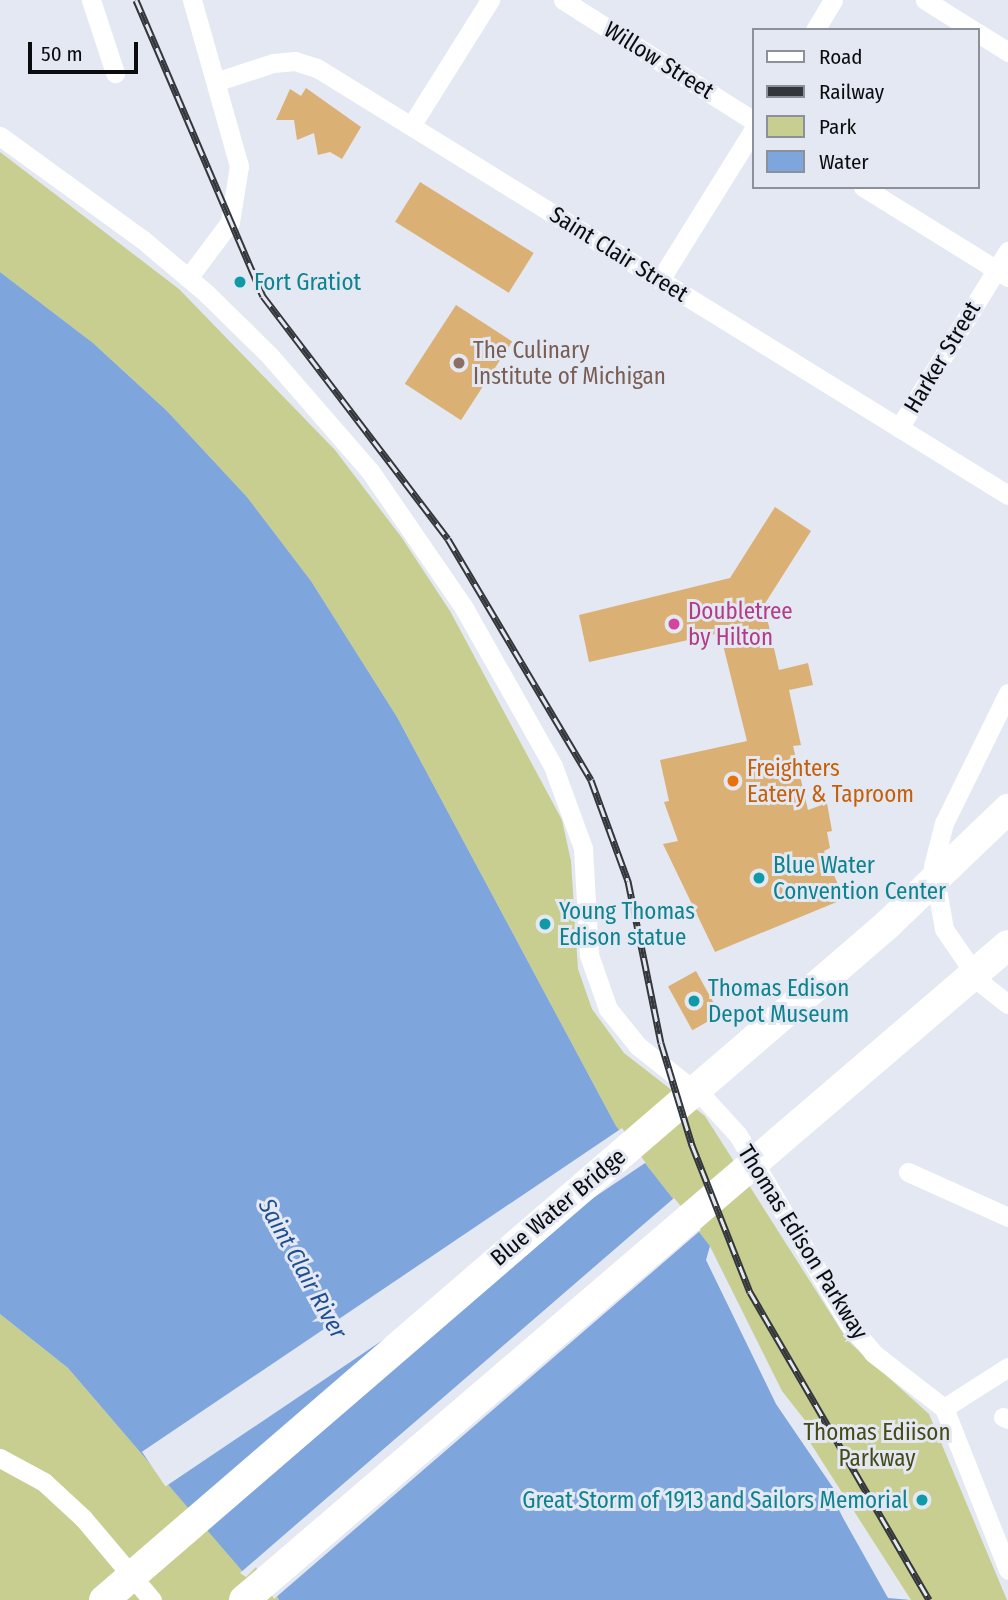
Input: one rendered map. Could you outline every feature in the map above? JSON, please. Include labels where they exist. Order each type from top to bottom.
[{"type":"highway","name":"Blue Water Bridge","points":[[104,1600],[440,1307],[887,925],[1008,809]]},
{"type":"highway","points":[[244,1600],[481,1392],[1008,946]]},
{"type":"street","points":[[91,0],[115,73]]},
{"type":"street","points":[[188,278],[230,222],[237,196],[238,152],[192,0]]},
{"type":"street","points":[[411,126],[489,0]]},
{"type":"street","name":"Willow Street","points":[[563,0],[752,120]]},
{"type":"street","points":[[816,28],[833,0]]},
{"type":"street","points":[[925,0],[970,28]]},
{"type":"street","points":[[980,34],[1008,52]]},
{"type":"street","name":"Saint Clair Street","points":[[218,81],[295,61],[411,126],[1008,495]]},
{"type":"street","points":[[660,280],[752,132]]},
{"type":"street","name":"Thomas Edison Parkway","points":[[0,136],[188,278],[270,356],[346,441],[464,608],[553,766],[574,814],[584,862],[589,955],[598,988],[627,1034],[669,1069],[738,1135],[859,1336],[890,1369],[944,1408]]},
{"type":"street","points":[[866,189],[1002,273]]},
{"type":"street","name":"Harker Street","points":[[899,428],[1002,273],[1008,251]]},
{"type":"street","points":[[1008,693],[937,844],[933,889],[944,929],[981,983],[1008,1004]]},
{"type":"street","points":[[908,1171],[1008,1217]]},
{"type":"street","points":[[1008,1367],[944,1408],[995,1544],[1008,1570]]},
{"type":"street","points":[[0,1458],[44,1482],[83,1518],[152,1600]]},
{"type":"green space","name":"Thomas Ediison Parkway","points":[[0,152],[179,289],[335,450],[402,538],[450,611],[562,820],[571,861],[578,969],[592,1009],[624,1053],[705,1116],[848,1341],[929,1414],[1007,1600],[908,1600],[779,1393],[710,1246],[616,1126],[397,717],[311,581],[247,497],[167,411],[93,343],[0,272]]},
{"type":"green space","points":[[0,1314],[68,1368],[192,1512],[257,1561],[279,1600],[0,1600]]},
{"type":"water","name":"Saint Clair River","points":[[0,272],[93,343],[167,411],[247,497],[311,581],[397,717],[616,1126],[710,1246],[805,1439],[908,1600],[279,1600],[257,1561],[244,1573],[68,1368],[0,1314]]},
{"type":"pier","points":[[622,1128],[645,1163],[165,1487],[142,1452]]},
{"type":"pier","points":[[674,1198],[701,1230],[274,1599],[256,1567],[246,1577],[240,1573]]},
{"type":"pier","points":[[710,1246],[782,1391],[815,1433],[809,1441],[911,1600],[888,1598],[835,1502],[840,1498],[776,1404],[706,1260]]},
{"type":"building","points":[[306,88],[361,127],[342,159],[330,152],[318,155],[314,133],[297,140],[294,120],[276,120],[290,89],[301,96]]},
{"type":"building","points":[[420,182],[534,253],[509,293],[395,222]]},
{"type":"building","name":"The Culinary Institute of Michigan","points":[[456,305],[512,341],[461,420],[405,384]]},
{"type":"building","points":[[775,507],[811,531],[764,605],[779,670],[808,663],[813,685],[789,690],[801,745],[793,746],[808,810],[827,803],[832,831],[827,832],[830,848],[824,851],[844,899],[715,952],[663,844],[678,841],[664,802],[669,801],[660,760],[747,741],[720,633],[589,662],[579,615],[730,578]]},
{"type":"building","name":"Thomas Edison Depot Museum","points":[[696,971],[720,1015],[692,1030],[668,987]]},
{"type":"railway","points":[[136,0],[263,296],[448,539],[591,780],[628,881],[661,1043],[692,1145],[750,1292],[929,1600]]},
{"type":"place","name":"Fort Gratiot","points":[[240,282]]},
{"type":"place","name":"The Culinary Institute of Michigan","points":[[459,363]]},
{"type":"place","name":"Doubletree by Hilton","points":[[674,624]]},
{"type":"place","name":"Freighters Eatery & Taproom","points":[[733,781]]},
{"type":"place","name":"Blue Water Convention Center","points":[[759,878]]},
{"type":"place","name":"Young Thomas Edison statue","points":[[545,924]]},
{"type":"place","name":"Thomas Edison Depot Museum","points":[[694,1001]]},
{"type":"place","name":"Great Storm of 1913 and Sailors Memorial","points":[[922,1500]]}]
